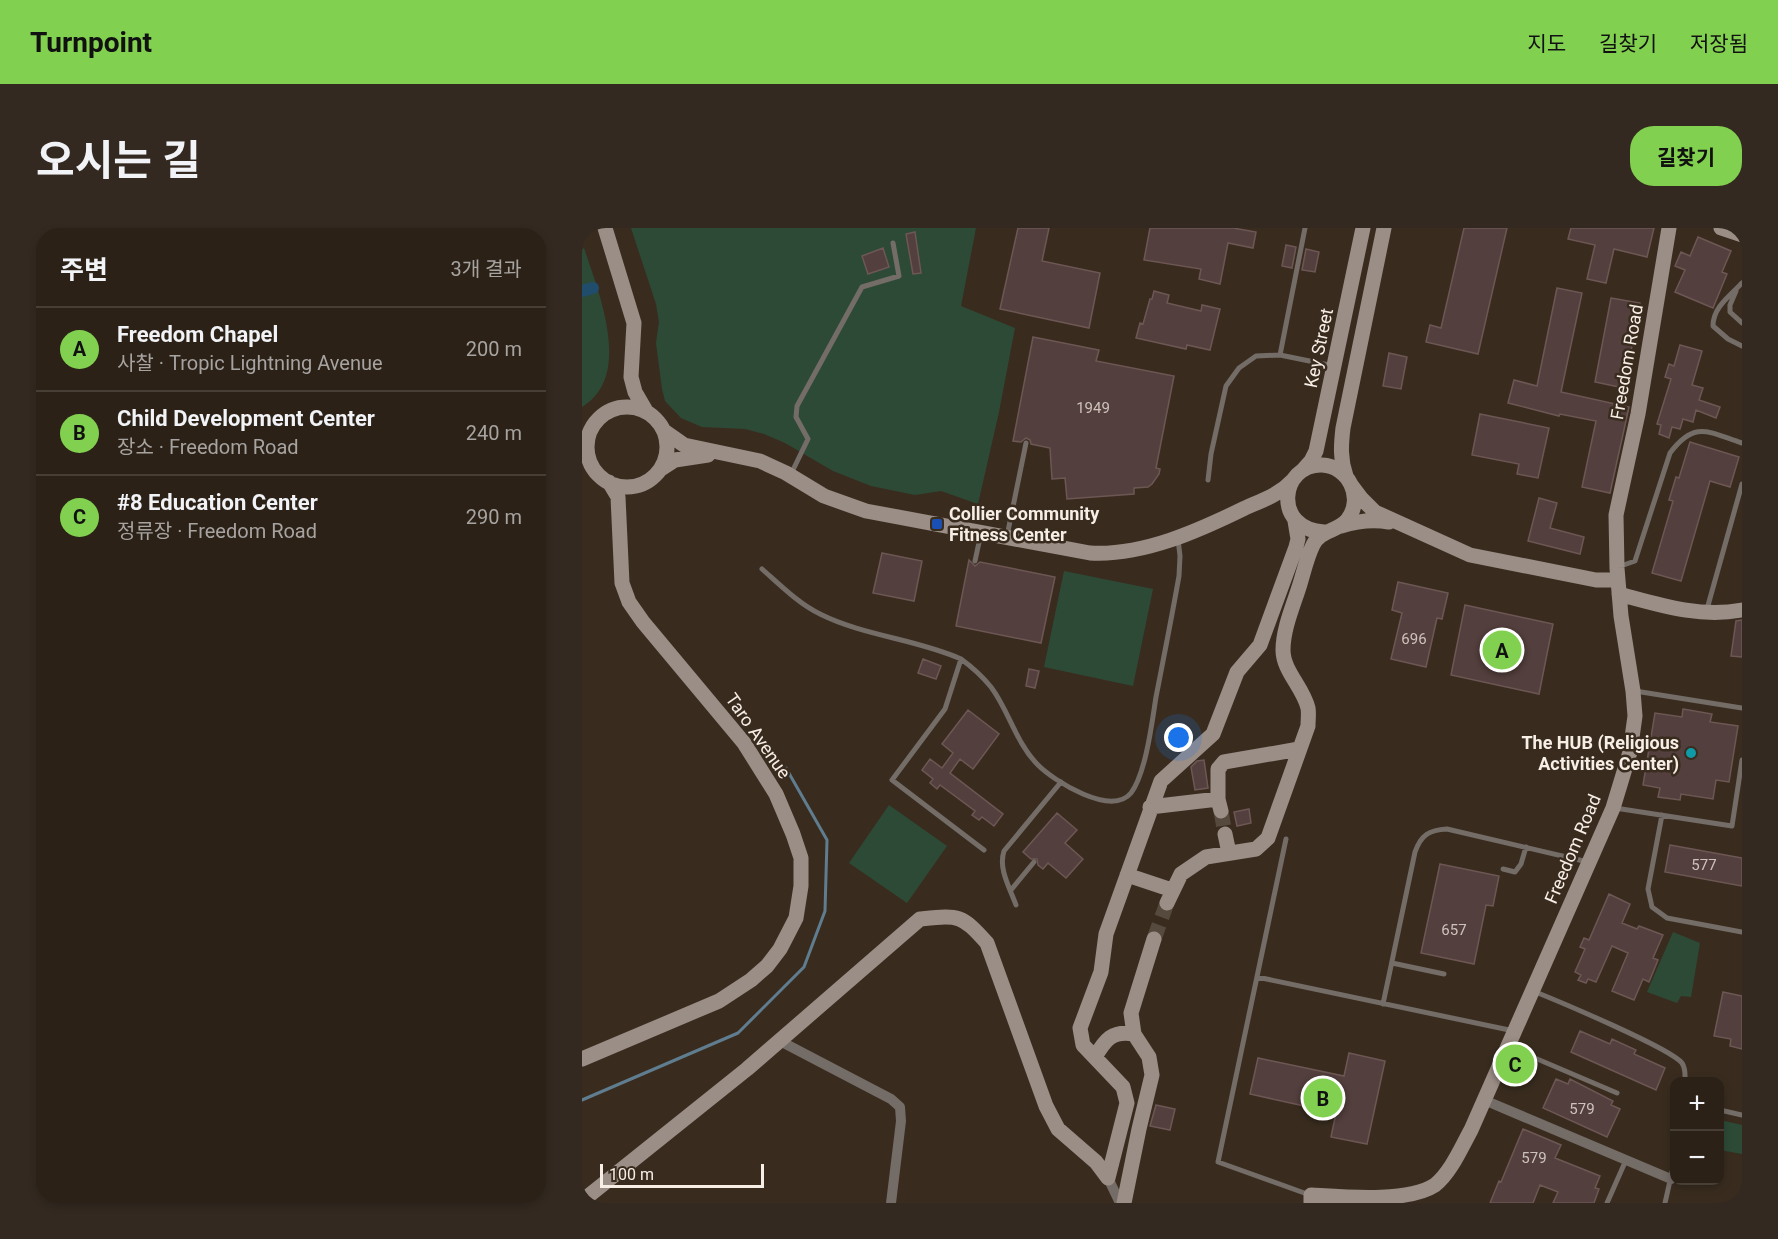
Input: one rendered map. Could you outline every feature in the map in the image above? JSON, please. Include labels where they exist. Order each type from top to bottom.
[{"type":"street","points":[[605,228],[633,323],[632,377],[635,392],[646,411],[664,431],[684,445],[760,461],[824,496],[866,511],[1068,550],[1110,555],[1196,532],[1278,493],[1297,476],[1320,465],[1329,466],[1349,481],[1375,512],[1470,555],[1596,580],[1618,581],[1678,610],[1706,613],[1742,610]]},
{"type":"street","name":"Key Street","points":[[1297,476],[1311,461],[1316,451],[1363,228]]},
{"type":"street","points":[[1341,526],[1349,518],[1355,497],[1342,464],[1340,450],[1343,428],[1384,228]]},
{"type":"street","name":"Freedom Road","points":[[1311,1199],[1383,1201],[1407,1196],[1424,1197],[1444,1176],[1471,1130],[1613,808],[1630,752],[1635,716],[1634,691],[1618,581],[1614,505],[1638,414],[1669,228]]},
{"type":"street","points":[[1721,228],[1742,235]]},
{"type":"street","points":[[582,435],[619,399],[625,388],[632,361]]},
{"type":"street","points":[[606,413],[628,407],[646,411]]},
{"type":"street","points":[[594,425],[588,450],[594,469]]},
{"type":"street","points":[[661,469],[667,448],[664,431]]},
{"type":"street","points":[[609,483],[627,487],[642,484],[675,460],[698,455],[732,456]]},
{"type":"street","points":[[582,458],[609,483],[618,497],[621,552]]},
{"type":"street","points":[[1108,1178],[1127,1103],[1123,1087],[1083,1045],[1080,1028],[1101,972],[1106,934],[1161,781],[1213,735],[1238,672],[1260,645],[1298,539],[1287,500],[1289,489],[1297,476]]},
{"type":"street","points":[[621,552],[628,508],[642,484]]},
{"type":"street","points":[[1257,503],[1269,501],[1281,504],[1303,528],[1313,532],[1324,532],[1360,521],[1378,520],[1401,525]]},
{"type":"street","points":[[1127,875],[1170,897],[1181,874],[1206,857],[1256,849],[1268,838],[1308,726],[1308,709],[1282,651],[1310,553],[1317,538],[1324,532]]},
{"type":"street","name":"Taro Avenue","points":[[582,1059],[719,1001],[751,980],[767,966],[780,949],[796,918],[801,886],[801,858],[776,794],[744,743],[629,602],[622,583],[621,552]]},
{"type":"street","points":[[1150,807],[1219,805],[1218,769],[1224,762],[1299,749]]},
{"type":"street","points":[[1225,834],[1229,853]]},
{"type":"street","points":[[582,1201],[780,1041],[920,919],[949,916],[968,922],[987,943],[1046,1106],[1058,1129],[1096,1162],[1122,1203]]},
{"type":"street","points":[[1122,1203],[1152,1076],[1149,1057],[1134,1034],[1131,1013],[1154,939]]},
{"type":"street","points":[[1095,1057],[1104,1040],[1125,1032],[1134,1034]]},
{"type":"street","points":[[780,1041],[891,1099],[900,1107],[901,1121],[891,1203]]},
{"type":"street","points":[[1484,1100],[1670,1179]]},
{"type":"lane","points":[[1280,355],[1305,228]]},
{"type":"lane","points":[[790,476],[808,440],[796,417],[797,406],[862,287],[899,276],[893,243]]},
{"type":"lane","points":[[1742,283],[1720,305],[1713,320],[1713,326],[1728,339],[1742,346]]},
{"type":"lane","points":[[1736,289],[1730,312],[1742,323]]},
{"type":"lane","points":[[1208,480],[1211,454],[1226,386],[1239,368],[1256,356],[1280,355],[1335,366]]},
{"type":"lane","points":[[1618,581],[1635,561],[1670,453],[1679,441],[1690,433],[1703,431],[1742,443]]},
{"type":"lane","points":[[1007,538],[1026,443]]},
{"type":"lane","points":[[1706,613],[1742,484]]},
{"type":"lane","points":[[975,561],[981,532]]},
{"type":"lane","points":[[762,569],[819,614],[853,627],[961,659],[992,688],[1023,745],[1038,764],[1061,782],[1092,797],[1108,801],[1121,799],[1130,794],[1139,777],[1148,741],[1179,576],[1178,538]]},
{"type":"lane","points":[[961,659],[945,709],[892,780],[984,850]]},
{"type":"lane","points":[[1634,691],[1742,708]]},
{"type":"lane","points":[[1613,808],[1732,826],[1742,760]]},
{"type":"lane","points":[[1017,905],[1002,868],[1001,860],[1004,851],[1061,782]]},
{"type":"lane","points":[[1662,815],[1648,889],[1652,907],[1667,918],[1742,932]]},
{"type":"lane","points":[[1383,1004],[1415,852],[1419,840],[1426,833],[1447,829],[1589,862]]},
{"type":"lane","points":[[1286,840],[1218,1162],[1311,1199]]},
{"type":"lane","points":[[1503,869],[1515,872],[1521,864],[1526,847]]},
{"type":"lane","points":[[1011,890],[1034,862]]},
{"type":"lane","points":[[1392,963],[1444,974]]},
{"type":"lane","points":[[1257,977],[1515,1031]]},
{"type":"lane","points":[[1532,991],[1659,1048],[1681,1062],[1686,1072],[1686,1077]]},
{"type":"lane","points":[[1508,1047],[1617,1093]]},
{"type":"lane","points":[[1724,1111],[1742,1115]]},
{"type":"lane","points":[[1607,1203],[1626,1160]]},
{"type":"lane","points":[[1665,1203],[1670,1183]]},
{"type":"green space","points":[[631,228],[976,228],[961,306],[1015,328],[978,504],[941,491],[915,495],[871,486],[833,471],[785,443],[764,434],[745,429],[702,427],[681,418],[665,401],[656,343],[659,322],[656,304]]},
{"type":"green space","points":[[584,248],[603,309],[608,332],[609,354],[606,375],[598,393],[582,407],[582,249]]},
{"type":"green space","points":[[1064,571],[1153,589],[1133,686],[1044,667]]},
{"type":"green space","points":[[889,805],[947,846],[907,903],[849,863]]},
{"type":"green space","points":[[1673,932],[1700,943],[1691,997],[1681,996],[1677,1003],[1647,992]]},
{"type":"green space","points":[[1724,1121],[1742,1125],[1742,1154],[1724,1151]]},
{"type":"building","points":[[1018,228],[1049,228],[1042,261],[1100,273],[1089,328],[1000,309]]},
{"type":"building","points":[[1150,228],[1233,228],[1256,232],[1253,248],[1228,243],[1220,284],[1199,279],[1201,269],[1144,260]]},
{"type":"building","points":[[1464,228],[1507,228],[1478,354],[1426,342],[1430,325],[1441,328]]},
{"type":"building","points":[[1571,228],[1654,228],[1647,257],[1614,249],[1606,283],[1587,279],[1595,245],[1568,239]]},
{"type":"building","points":[[915,232],[921,273],[913,274],[906,234]]},
{"type":"building","points":[[1698,237],[1731,251],[1722,272],[1727,274],[1713,308],[1675,292],[1685,270],[1675,266],[1681,252],[1690,256]]},
{"type":"building","points":[[1286,245],[1296,247],[1292,268],[1282,266]]},
{"type":"building","points":[[883,248],[889,267],[868,274],[862,256]]},
{"type":"building","points":[[1306,249],[1319,252],[1315,272],[1302,270]]},
{"type":"building","points":[[1557,288],[1582,293],[1561,392],[1629,407],[1610,493],[1582,487],[1596,421],[1560,414],[1559,416],[1508,403],[1514,380],[1537,386]]},
{"type":"building","points":[[1154,291],[1169,295],[1167,303],[1201,311],[1202,305],[1220,309],[1210,350],[1187,345],[1186,349],[1136,338]]},
{"type":"building","points":[[1611,298],[1640,303],[1624,388],[1595,382]]},
{"type":"building","points":[[1033,337],[1099,350],[1096,361],[1174,376],[1156,468],[1160,469],[1159,474],[1152,484],[1148,487],[1134,488],[1134,494],[1067,499],[1065,478],[1052,479],[1050,448],[1031,444],[1026,438],[1021,442],[1013,441]]},
{"type":"building","points":[[1680,345],[1702,351],[1692,385],[1703,388],[1699,400],[1720,407],[1716,418],[1696,410],[1693,422],[1683,419],[1680,429],[1672,427],[1669,438],[1659,434],[1661,425],[1657,424],[1671,379],[1665,377],[1669,364],[1674,366]]},
{"type":"building","points":[[1389,353],[1407,357],[1401,389],[1383,386]]},
{"type":"building","points":[[1480,414],[1549,428],[1538,478],[1517,474],[1519,464],[1472,455]]},
{"type":"building","points":[[1690,442],[1739,457],[1730,487],[1710,481],[1681,581],[1652,573],[1673,501],[1669,500],[1676,477],[1679,478]]},
{"type":"building","points":[[1539,498],[1557,503],[1550,528],[1584,537],[1580,554],[1528,541]]},
{"type":"building","points":[[882,553],[922,561],[914,601],[873,593]]},
{"type":"building","points":[[969,560],[975,566],[980,562],[1055,577],[1041,643],[956,626]]},
{"type":"building","points":[[1398,582],[1448,593],[1442,619],[1437,618],[1426,667],[1391,659],[1402,613],[1392,610]]},
{"type":"building","points":[[1465,605],[1553,624],[1539,694],[1451,675]]},
{"type":"building","points":[[1742,620],[1742,657],[1731,656],[1736,621]]},
{"type":"building","points":[[923,659],[941,666],[936,679],[918,673]]},
{"type":"building","points":[[1029,669],[1039,671],[1035,688],[1026,686]]},
{"type":"building","name":"The HUB (Religious Activities Center)","points":[[1683,709],[1712,714],[1710,722],[1738,726],[1729,782],[1716,780],[1713,799],[1681,794],[1680,800],[1658,797],[1660,788],[1643,785],[1655,713],[1682,717]]},
{"type":"building","points":[[968,710],[999,734],[973,769],[960,759],[950,773],[1003,814],[994,826],[982,817],[979,820],[972,815],[975,811],[940,785],[937,789],[930,783],[933,779],[922,770],[930,759],[942,768],[953,753],[942,744]]},
{"type":"building","points":[[1204,760],[1208,788],[1195,790],[1191,767],[1197,761]]},
{"type":"building","points":[[1249,809],[1251,823],[1237,826],[1234,812]]},
{"type":"building","points":[[1057,813],[1077,830],[1065,843],[1083,859],[1066,878],[1048,863],[1043,869],[1038,865],[1037,859],[1031,859],[1023,852]]},
{"type":"building","points":[[1670,845],[1742,858],[1742,886],[1665,872]]},
{"type":"building","points":[[1440,864],[1499,876],[1493,906],[1486,905],[1474,964],[1421,953]]},
{"type":"building","points":[[1609,894],[1630,904],[1622,923],[1637,929],[1639,926],[1663,935],[1653,958],[1658,960],[1649,982],[1643,979],[1634,1000],[1612,991],[1628,953],[1612,946],[1596,982],[1588,979],[1586,983],[1578,980],[1581,975],[1575,972],[1585,949],[1580,947],[1584,938],[1589,940]]},
{"type":"building","points":[[1723,992],[1742,996],[1742,1049],[1730,1046],[1731,1039],[1714,1036]]},
{"type":"building","points":[[1580,1031],[1610,1044],[1612,1039],[1636,1050],[1634,1054],[1665,1068],[1656,1090],[1571,1052]]},
{"type":"building","points":[[1349,1053],[1385,1061],[1367,1144],[1331,1137],[1336,1113],[1250,1094],[1258,1058],[1344,1076]]},
{"type":"building","points":[[1556,1079],[1568,1084],[1570,1079],[1613,1101],[1611,1105],[1620,1109],[1607,1137],[1543,1108]]},
{"type":"building","points":[[1156,1105],[1175,1109],[1170,1130],[1150,1126]]},
{"type":"building","points":[[1523,1129],[1561,1145],[1555,1158],[1600,1176],[1595,1188],[1599,1189],[1594,1203],[1553,1203],[1558,1192],[1540,1185],[1533,1203],[1490,1203]]},
{"type":"waterway","points":[[582,291],[593,288]]},
{"type":"waterway","points":[[582,1100],[738,1033],[804,967],[825,911],[827,840],[786,768]]},
{"type":"tunnel","points":[[1221,811],[1225,834]]},
{"type":"tunnel","points":[[1154,939],[1167,903]]},
{"type":"place","name":"Collier Community Fitness Center","points":[[937,524]]},
{"type":"place","name":"Freedom Chapel","points":[[1502,650]]},
{"type":"place","name":"The HUB (Religious Activities Center)","points":[[1691,753]]},
{"type":"place","name":"#8 Education Center","points":[[1515,1064]]},
{"type":"place","name":"Child Development Center","points":[[1323,1098]]}]
